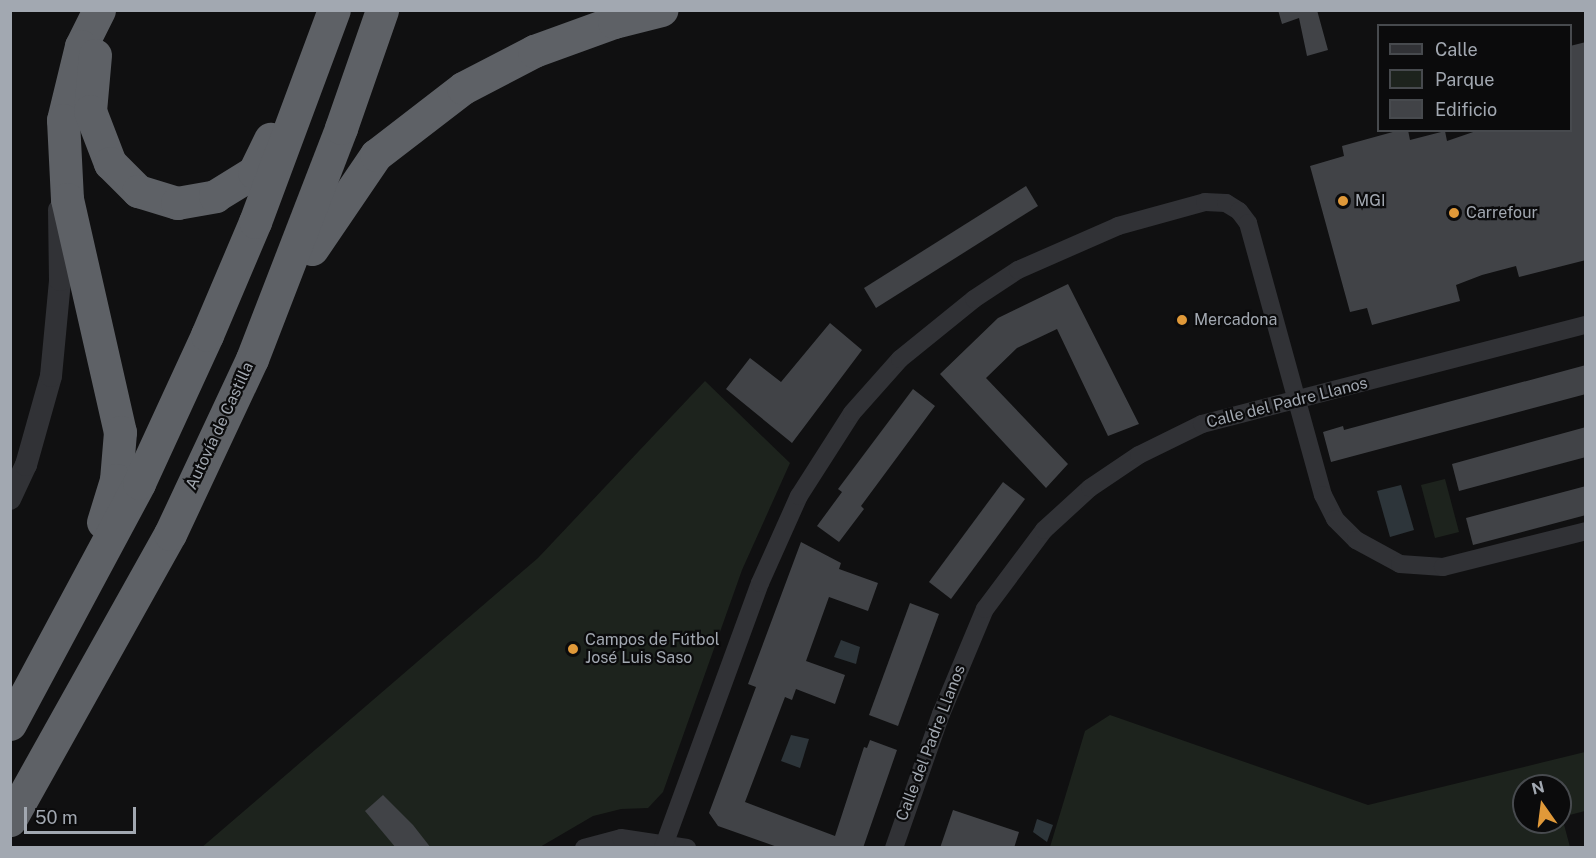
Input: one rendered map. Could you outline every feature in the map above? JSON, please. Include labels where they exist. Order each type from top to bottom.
[{"type":"highway","points":[[35,681],[47,635],[107,513],[116,480],[120,432],[67,199],[63,120],[81,46],[99,10]]},
{"type":"highway","points":[[116,10],[95,54],[90,111],[110,163],[138,191],[177,203],[215,196],[254,172],[333,10]]},
{"type":"highway","points":[[10,724],[139,483],[207,335],[255,222],[333,10]]},
{"type":"highway","name":"Autovía de Castilla","points":[[10,820],[171,534],[281,288],[382,10]]},
{"type":"highway","points":[[281,288],[305,259],[333,213],[376,155],[463,88],[534,51],[614,22],[661,10]]},
{"type":"street","points":[[10,499],[26,465],[51,376],[60,280],[55,148],[63,120]]},
{"type":"street","points":[[664,844],[760,583],[799,496],[852,413],[900,359],[974,299],[1018,270],[1118,226],[1205,202],[1226,203],[1239,211],[1248,223],[1323,495],[1335,519],[1356,540],[1400,564],[1443,567],[1586,531]]},
{"type":"street","name":"Calle del Padre Llanos","points":[[894,848],[941,714],[985,609],[1044,530],[1090,488],[1139,455],[1202,424],[1586,325]]},
{"type":"street","points":[[584,848],[621,838],[687,848]]},
{"type":"green space","name":"Campos de Fútbol José Luis Saso","points":[[705,381],[790,463],[742,570],[663,792],[648,808],[621,809],[593,816],[540,847],[201,848],[538,558]]},
{"type":"green space","points":[[1445,479],[1459,532],[1435,538],[1421,485]]},
{"type":"green space","points":[[1110,715],[1368,805],[1585,752],[1585,811],[1572,814],[1572,774],[1512,774],[1512,834],[1567,834],[1570,847],[1050,847],[1085,731]]},
{"type":"shaded area","points":[[1401,485],[1414,530],[1390,537],[1377,491]]},
{"type":"shaded area","points":[[841,640],[860,647],[856,664],[834,657]]},
{"type":"shaded area","points":[[791,735],[809,739],[800,768],[781,761]]},
{"type":"shaded area","points":[[1037,819],[1053,825],[1047,842],[1033,832]]},
{"type":"building","points":[[1278,10],[1317,10],[1328,50],[1307,56],[1299,18],[1282,24]]},
{"type":"building","name":"Carrefour","points":[[1586,42],[1586,260],[1519,277],[1516,266],[1482,275],[1456,285],[1460,301],[1372,325],[1367,308],[1350,312],[1310,166],[1344,156],[1342,146],[1393,132],[1408,132],[1410,140],[1445,132],[1447,141],[1473,132],[1572,132],[1572,46]]},
{"type":"building","points":[[1026,186],[1038,206],[876,308],[864,288]]},
{"type":"building","points":[[1068,284],[1139,424],[1108,436],[1057,329],[1017,348],[986,378],[1068,464],[1046,488],[940,374],[998,318]]},
{"type":"building","points":[[830,323],[862,350],[792,443],[726,389],[750,358],[781,382]]},
{"type":"building","points":[[1586,365],[1586,394],[1331,462],[1323,432],[1343,426],[1344,430]]},
{"type":"building","points":[[913,389],[935,406],[861,506],[864,509],[839,542],[817,526],[842,492],[838,489]]},
{"type":"building","points":[[1586,427],[1586,457],[1459,491],[1452,464]]},
{"type":"building","points":[[1003,482],[1025,499],[951,599],[929,582]]},
{"type":"building","points":[[1586,486],[1586,515],[1473,545],[1466,518]]},
{"type":"building","points":[[801,542],[841,563],[839,569],[878,583],[868,611],[829,597],[806,661],[845,675],[835,704],[796,689],[792,700],[785,697],[745,802],[835,836],[864,747],[867,748],[870,740],[897,750],[863,848],[780,848],[718,826],[709,813],[756,687],[748,684]]},
{"type":"building","points":[[910,603],[939,614],[898,726],[869,715]]},
{"type":"building","points":[[383,795],[413,825],[431,848],[396,848],[365,811]]},
{"type":"building","points":[[953,810],[1019,832],[1014,848],[940,848]]},
{"type":"place","name":"MGI","points":[[1343,201]]},
{"type":"place","name":"Carrefour","points":[[1454,213]]},
{"type":"place","name":"Mercadona","points":[[1182,320]]},
{"type":"place","name":"Campos de Fútbol José Luis Saso","points":[[573,649]]}]
